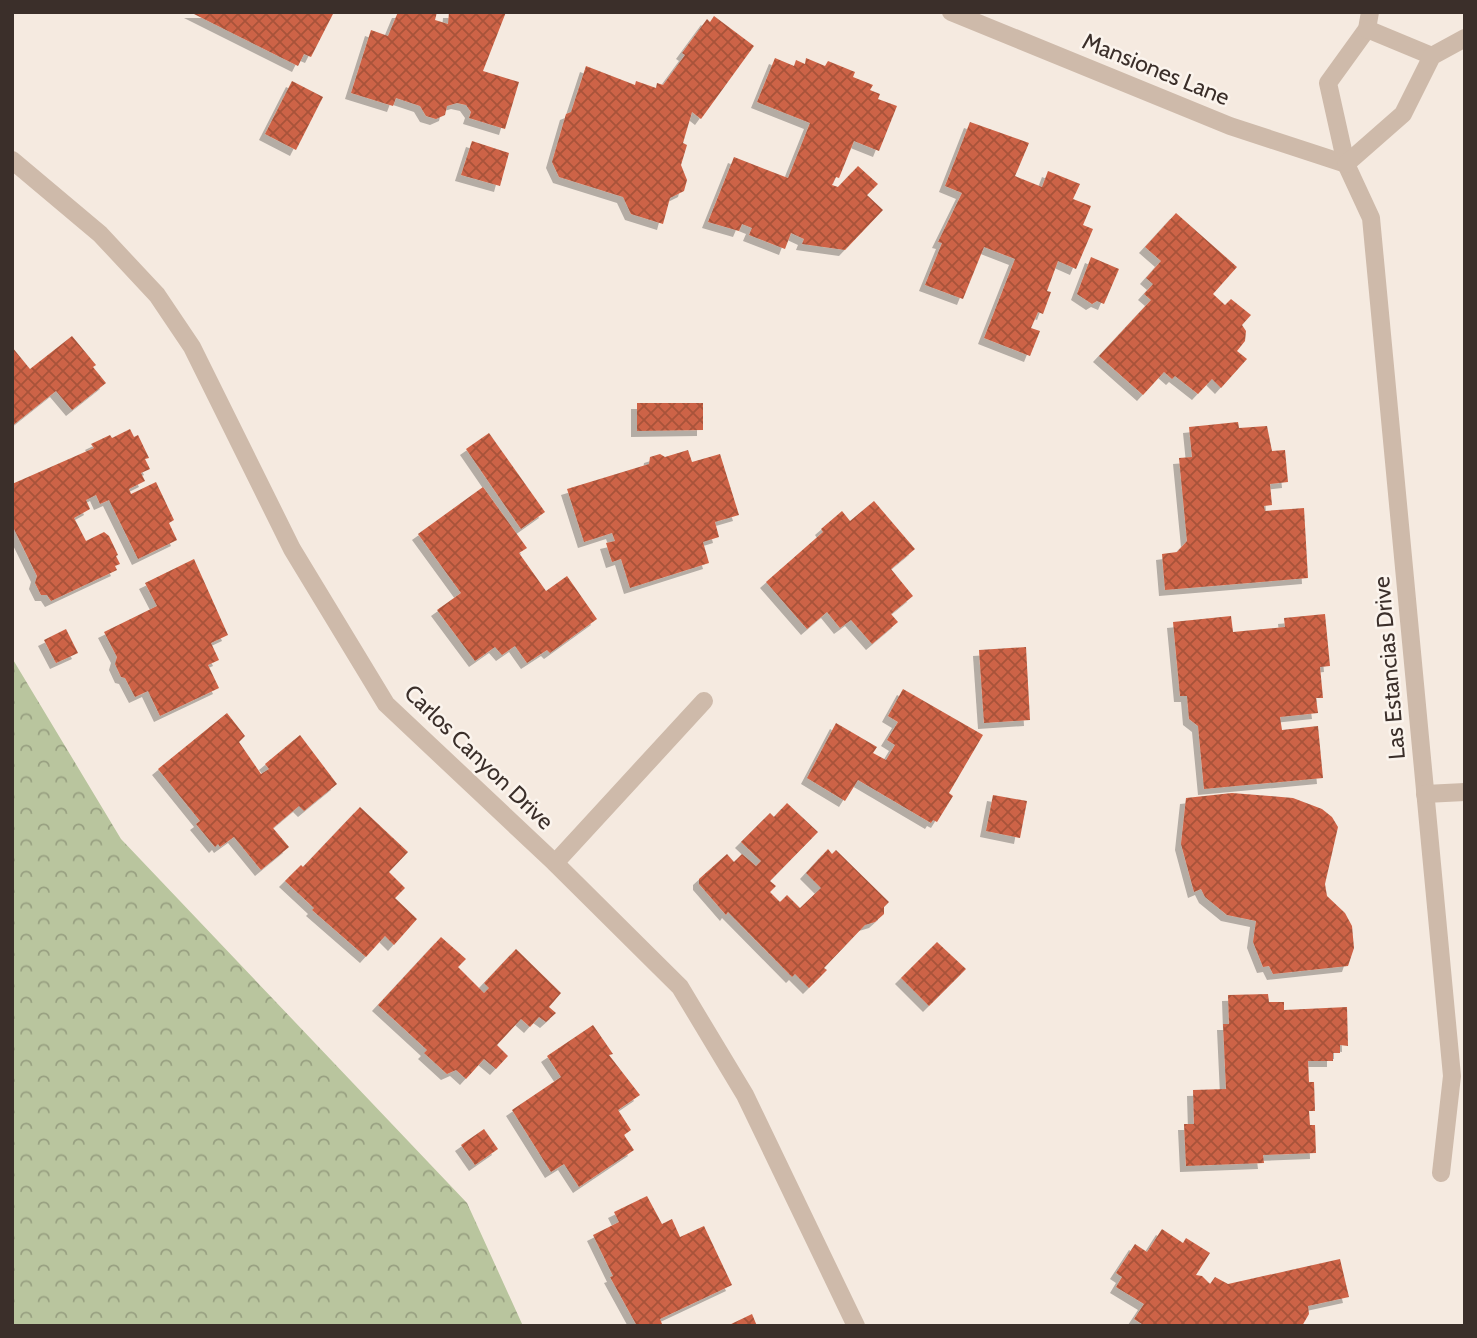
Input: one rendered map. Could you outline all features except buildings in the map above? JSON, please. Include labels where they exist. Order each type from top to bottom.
[{"type":"street","name":"Mansiones Lane","points":[[951,12],[1230,126],[1346,164]]},
{"type":"street","name":"Las Estancias Drive","points":[[1432,56],[1369,21],[1328,83],[1346,164],[1371,218],[1452,1076],[1441,1173]]},
{"type":"street","points":[[1346,164],[1404,114],[1432,56],[1465,38]]},
{"type":"street","name":"Carlos Canyon Drive","points":[[12,160],[100,234],[157,295],[192,346],[292,549],[386,704],[555,863],[680,987],[745,1095],[856,1326]]},
{"type":"street","points":[[555,863],[704,701]]},
{"type":"street","points":[[1425,794],[1465,792]]},
{"type":"green space","points":[[12,658],[121,839],[467,1203],[523,1326],[12,1326]]}]
